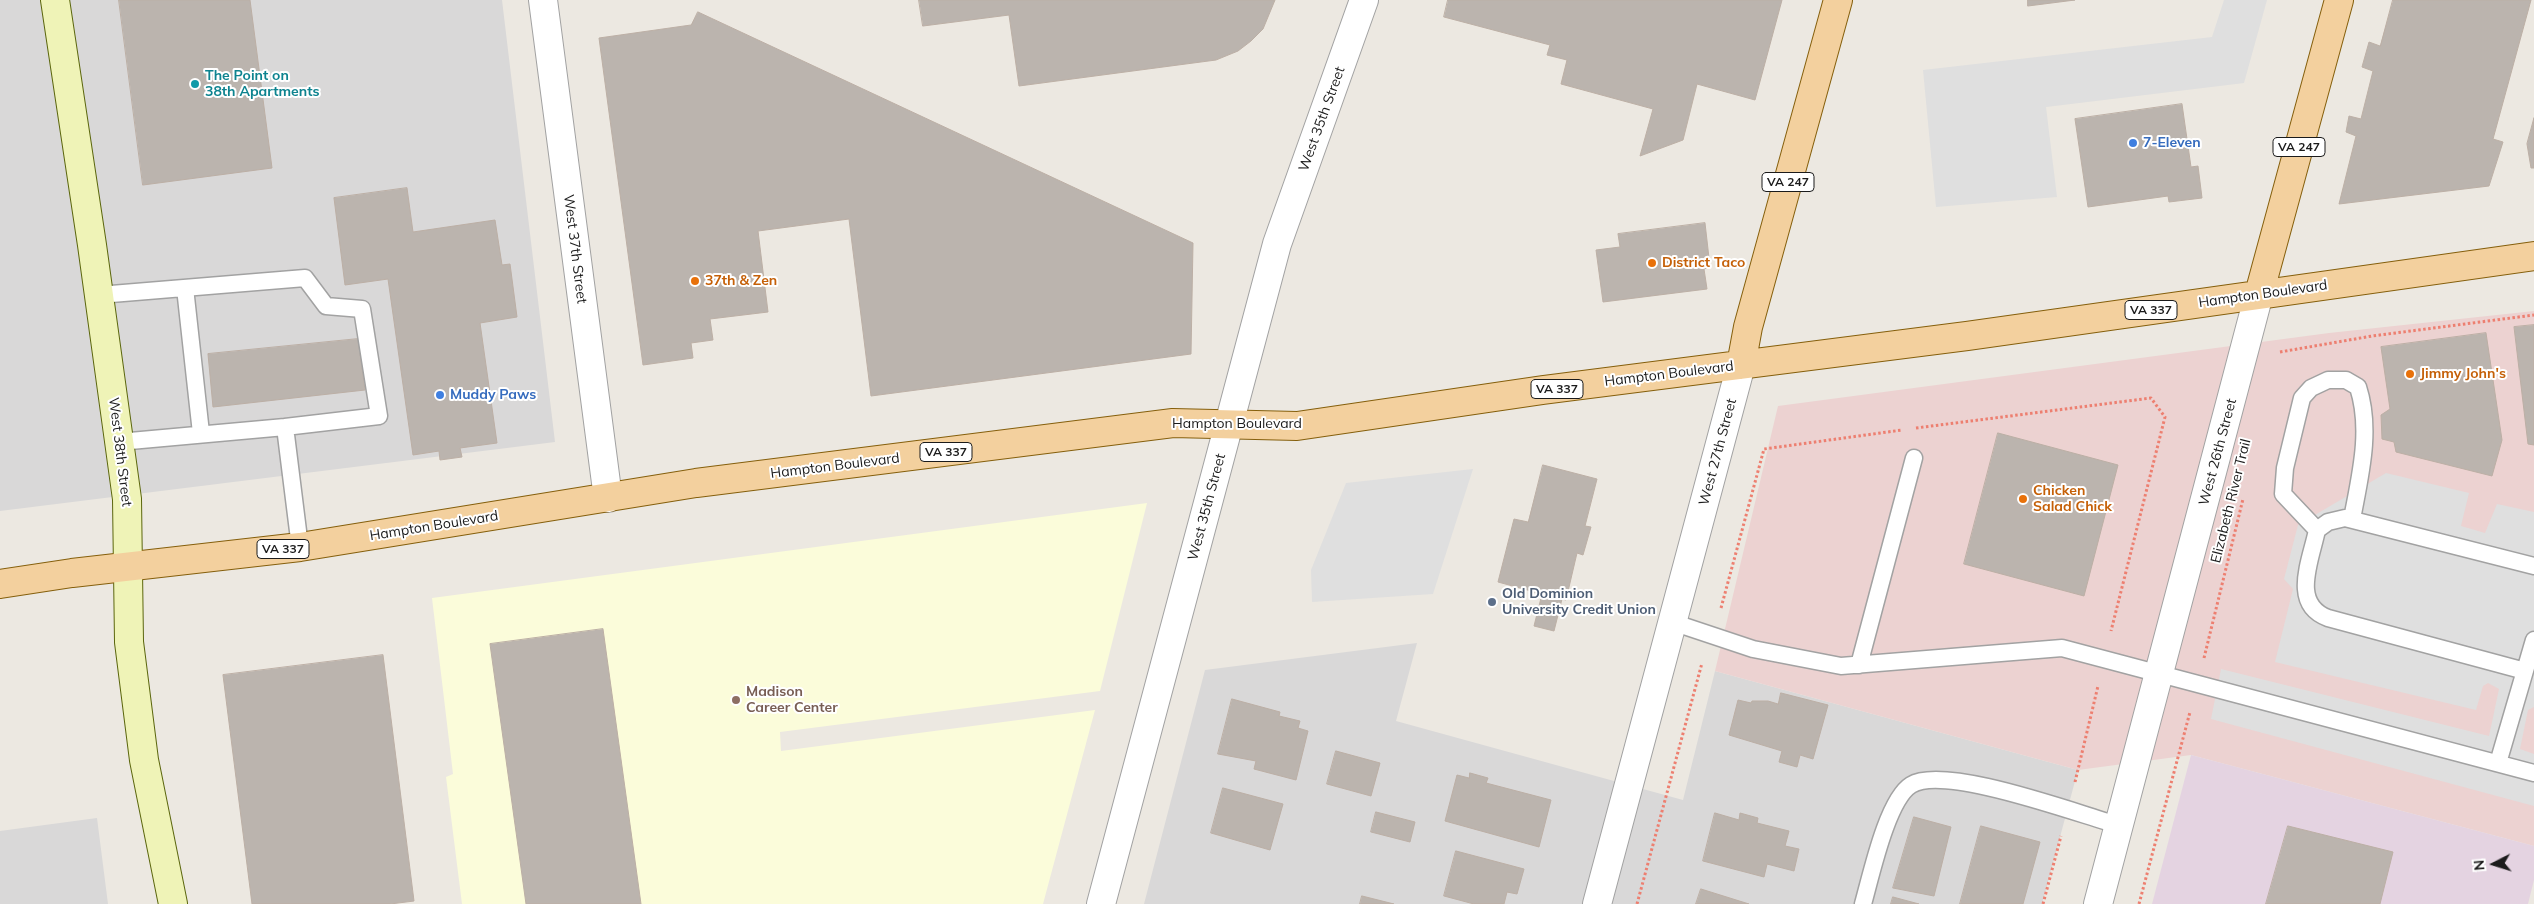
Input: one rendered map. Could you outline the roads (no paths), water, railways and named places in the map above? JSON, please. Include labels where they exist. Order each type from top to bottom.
[{"type":"main road","name":"West 38th Street","points":[[55,0],[127,499],[129,642],[144,760],[174,904]]},
{"type":"main road","name":"West 27th Street","points":[[1741,365],[1748,327],[1838,0]]},
{"type":"main road","name":"West 26th Street","points":[[2260,294],[2339,0]]},
{"type":"main road","name":"Hampton Boulevard","points":[[0,584],[129,566],[300,547],[696,483],[1173,423],[1297,426],[1543,390],[1967,336],[2534,256]]},
{"type":"street","name":"West 37th Street","points":[[543,0],[608,498]]},
{"type":"street","name":"West 35th Street","points":[[1101,904],[1277,244],[1364,0]]},
{"type":"street","name":"West 26th Street","points":[[2098,904],[2260,294]]},
{"type":"street","name":"West 27th Street","points":[[1597,904],[1741,365]]},
{"type":"lane","points":[[99,295],[305,278],[326,306],[362,309],[379,416],[285,427],[201,433],[119,442]]},
{"type":"lane","points":[[185,288],[201,433]]},
{"type":"lane","points":[[2317,530],[2284,494],[2284,468],[2302,398],[2311,388],[2328,380],[2346,380],[2358,387],[2364,403],[2365,453],[2352,520]]},
{"type":"lane","points":[[285,427],[300,547]]},
{"type":"lane","points":[[1859,665],[1914,458]]},
{"type":"lane","points":[[2525,671],[2318,614],[2310,607],[2305,593],[2317,530],[2328,522],[2345,518],[2534,566]]},
{"type":"lane","points":[[1672,622],[1753,649],[1841,666],[2062,648],[2534,773]]},
{"type":"lane","points":[[2498,763],[2534,640]]},
{"type":"lane","points":[[1863,904],[1889,817],[1901,795],[1912,784],[1947,779],[1970,783],[2118,825]]},
{"type":"place","name":"The Point on 38th Apartments","points":[[195,84]]},
{"type":"place","name":"7-Eleven","points":[[2133,143]]},
{"type":"place","name":"District Taco","points":[[1652,263]]},
{"type":"place","name":"37th & Zen","points":[[695,281]]},
{"type":"place","name":"Jimmy John's","points":[[2410,374]]},
{"type":"place","name":"Muddy Paws","points":[[440,395]]},
{"type":"place","name":"Chicken Salad Chick","points":[[2023,499]]},
{"type":"place","name":"Old Dominion University Credit Union","points":[[1492,602]]},
{"type":"place","name":"Madison Career Center","points":[[736,700]]}]
